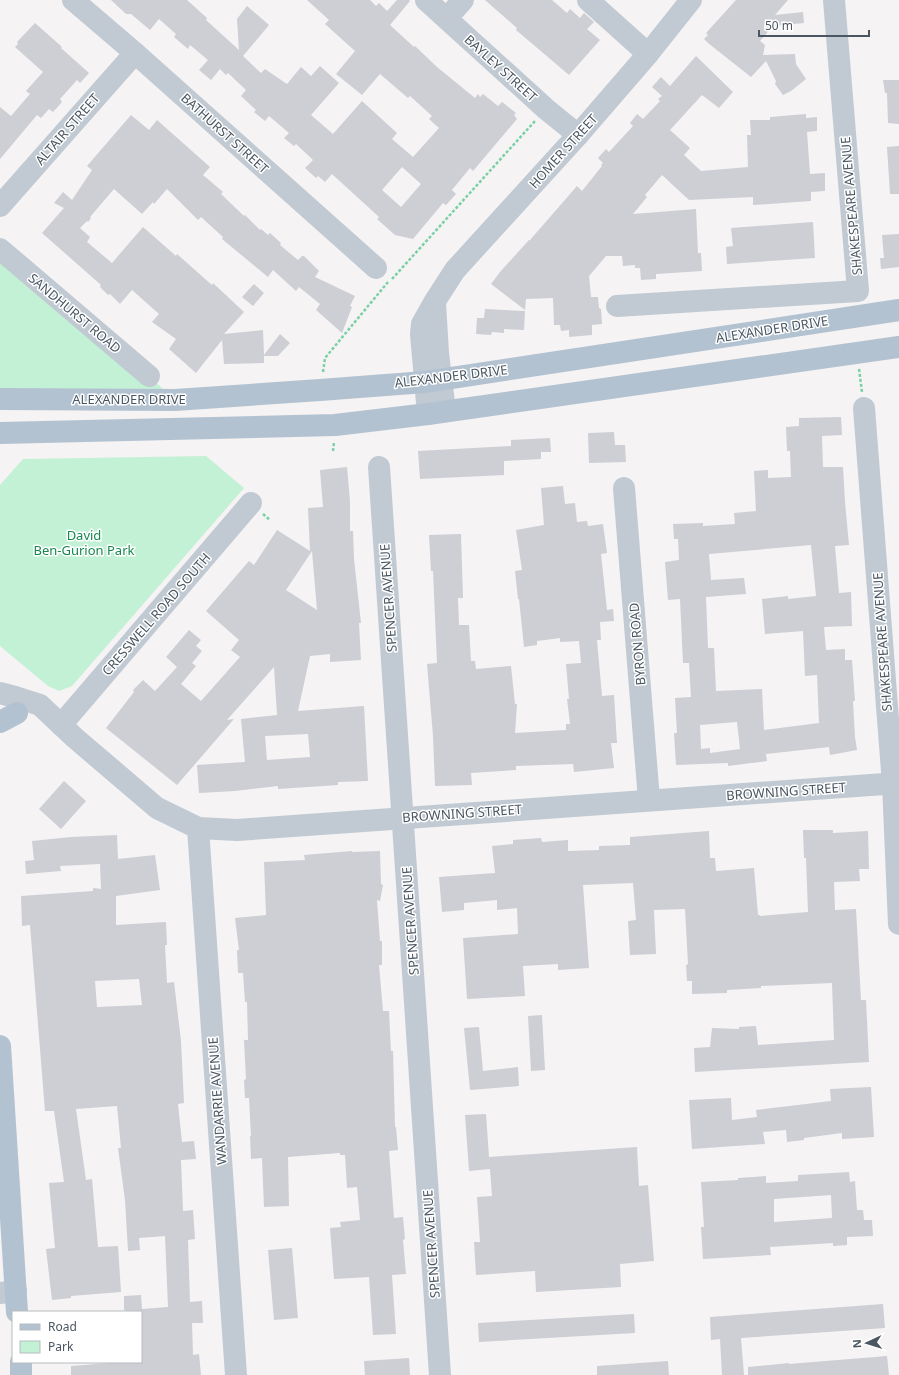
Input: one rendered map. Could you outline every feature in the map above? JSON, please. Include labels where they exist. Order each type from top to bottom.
[{"type":"main road","name":"ALEXANDER DRIVE","points":[[0,399],[175,400],[320,390],[433,380],[899,310]]},
{"type":"main road","points":[[0,433],[335,425],[899,347]]},
{"type":"main road","points":[[0,447],[32,441],[50,432]]},
{"type":"main road","points":[[0,1046],[11,1299]]},
{"type":"main road","points":[[21,1363],[21,1375]]},
{"type":"street","name":"BATHURST STREET","points":[[73,0],[135,53],[376,268]]},
{"type":"street","name":"BAYLEY STREET","points":[[426,0],[546,109],[578,135]]},
{"type":"street","points":[[447,18],[463,0]]},
{"type":"street","points":[[588,0],[648,54]]},
{"type":"street","name":"HOMER STREET","points":[[437,412],[433,380],[421,334],[422,324],[434,301],[455,270],[578,135],[648,54],[691,0]]},
{"type":"street","name":"SHAKESPEARE AVENUE","points":[[617,306],[858,291],[834,0]]},
{"type":"street","name":"ALTAIR STREET","points":[[0,206],[135,53]]},
{"type":"street","name":"SANDHURST ROAD","points":[[0,249],[149,376]]},
{"type":"street","name":"SHAKESPEARE AVENUE","points":[[864,408],[896,784],[899,924]]},
{"type":"street","name":"SPENCER AVENUE","points":[[379,467],[440,1375]]},
{"type":"street","name":"BYRON ROAD","points":[[624,488],[649,800]]},
{"type":"street","name":"CRESSWELL ROAD SOUTH","points":[[61,725],[251,503]]},
{"type":"street","name":"BROWNING STREET","points":[[0,693],[16,696],[40,705],[157,808],[198,828],[237,830],[649,800],[896,784]]},
{"type":"street","name":"BROWNING STREET","points":[[6,715],[61,725]]},
{"type":"street","name":"WANDARRIE AVENUE","points":[[198,828],[236,1375]]},
{"type":"path","points":[[320,390],[325,358],[401,267],[546,109]]},
{"type":"green space","points":[[0,249],[149,376],[175,400],[0,399]]},
{"type":"green space","name":"David Ben-Gurion Park","points":[[206,456],[244,488],[72,686],[59,691],[48,686],[0,646],[0,485],[23,459]]},
{"type":"building","points":[[111,0],[187,0],[207,18],[206,20],[239,50],[237,19],[247,6],[269,25],[243,56],[261,73],[265,69],[287,84],[301,67],[311,76],[320,66],[339,83],[311,115],[333,134],[362,101],[397,133],[392,139],[413,157],[439,128],[429,119],[432,116],[410,96],[408,98],[380,74],[362,95],[336,74],[355,51],[325,24],[329,20],[307,0],[370,0],[376,6],[379,3],[387,11],[397,0],[409,0],[410,1],[390,25],[437,67],[475,98],[478,94],[480,97],[483,94],[498,106],[502,102],[516,113],[514,115],[517,119],[473,171],[470,168],[452,190],[456,194],[446,205],[443,203],[413,239],[395,235],[377,219],[379,217],[332,174],[325,182],[318,176],[316,178],[305,168],[313,160],[296,144],[294,146],[284,138],[289,133],[269,116],[265,121],[254,112],[256,110],[241,96],[246,90],[228,73],[226,75],[220,69],[211,80],[199,70],[208,60],[190,45],[188,49],[174,37],[176,34],[159,19],[150,30],[131,14],[126,14]],"holes":[[[402,167],[421,184],[401,207],[382,190]]]},
{"type":"building","points":[[485,0],[552,0],[567,13],[570,9],[580,18],[584,13],[594,22],[587,29],[600,40],[569,75],[516,30],[517,28]]},
{"type":"building","points":[[736,0],[788,0],[775,15],[803,12],[804,23],[773,26],[760,41],[765,45],[763,55],[795,54],[796,64],[806,79],[791,91],[783,95],[775,84],[776,81],[766,61],[751,77],[704,39],[708,35],[706,33]]},
{"type":"building","points":[[35,23],[89,73],[80,83],[77,80],[60,99],[62,102],[53,112],[49,109],[41,118],[37,115],[0,159],[0,107],[11,116],[30,94],[26,91],[43,72],[15,47],[18,44],[17,42]]},
{"type":"building","points":[[696,56],[733,92],[719,108],[702,95],[670,130],[690,148],[684,155],[701,171],[748,167],[747,135],[751,135],[750,120],[770,120],[770,117],[806,114],[806,118],[817,117],[817,131],[807,132],[810,174],[825,173],[825,191],[811,192],[811,201],[753,205],[753,197],[689,200],[662,175],[645,195],[647,197],[633,214],[696,209],[698,253],[701,253],[702,271],[656,274],[656,279],[641,280],[640,268],[635,268],[635,265],[623,266],[622,256],[606,256],[589,276],[591,297],[598,297],[599,308],[601,309],[602,324],[592,325],[592,335],[569,337],[569,330],[561,331],[560,325],[554,325],[553,298],[526,299],[525,310],[491,284],[577,186],[582,191],[602,166],[601,165],[603,163],[598,158],[606,149],[609,152],[633,126],[630,123],[637,114],[643,119],[660,101],[658,99],[662,96],[652,87],[661,77],[670,86]]},
{"type":"building","points":[[883,80],[899,80],[899,124],[888,123],[887,93],[885,93]]},
{"type":"building","points":[[131,115],[149,130],[157,120],[210,167],[203,175],[223,192],[221,194],[244,216],[245,215],[260,230],[261,229],[268,235],[270,233],[281,243],[280,245],[298,260],[304,256],[319,271],[315,277],[355,296],[350,306],[352,307],[342,333],[316,310],[320,304],[299,287],[296,291],[273,270],[268,277],[222,239],[223,237],[201,217],[198,220],[167,189],[154,204],[153,202],[142,214],[114,189],[90,217],[91,218],[88,222],[87,221],[80,228],[90,237],[87,242],[112,263],[143,227],[176,256],[177,254],[212,285],[213,283],[244,312],[224,334],[263,330],[264,355],[280,334],[290,343],[278,356],[264,356],[264,363],[224,364],[222,340],[196,373],[169,349],[176,339],[152,322],[159,314],[132,290],[120,304],[110,294],[108,295],[100,287],[101,285],[42,233],[64,208],[54,203],[63,192],[72,200],[92,170],[87,166]]},
{"type":"building","points":[[899,146],[899,194],[890,194],[887,147]]},
{"type":"building","points":[[813,222],[815,258],[727,264],[726,247],[733,246],[731,228]]},
{"type":"building","points":[[899,234],[899,267],[881,269],[880,258],[884,258],[882,235]]},
{"type":"building","points":[[254,284],[264,293],[253,306],[242,297]]},
{"type":"building","points":[[485,309],[525,311],[524,330],[504,329],[504,333],[492,332],[491,335],[476,334],[477,318],[484,318]]},
{"type":"building","points":[[841,417],[842,435],[822,436],[823,467],[843,467],[849,545],[835,546],[839,593],[851,592],[852,626],[824,627],[826,650],[845,649],[845,660],[852,660],[855,701],[853,701],[855,737],[857,750],[830,755],[829,747],[766,754],[767,761],[728,766],[728,763],[676,765],[674,733],[677,733],[675,698],[691,697],[689,663],[683,663],[680,599],[668,600],[665,562],[679,560],[678,539],[674,539],[673,524],[703,523],[703,526],[735,524],[734,513],[756,511],[754,471],[768,470],[768,478],[791,477],[790,451],[787,451],[786,427],[799,426],[799,418]],"holes":[[[811,545],[816,596],[788,599],[788,596],[762,599],[765,634],[803,631],[805,676],[817,675],[819,723],[764,730],[762,689],[716,691],[714,648],[708,648],[706,597],[746,594],[744,578],[711,580],[709,554]],[[737,722],[740,749],[710,753],[710,748],[701,749],[700,725]]]},
{"type":"building","points":[[614,432],[615,445],[625,445],[626,462],[589,463],[588,433]]},
{"type":"building","points":[[550,438],[551,452],[541,452],[541,459],[504,461],[504,475],[420,479],[418,451],[511,446],[511,440]]},
{"type":"building","points":[[347,467],[350,501],[350,531],[353,531],[354,559],[361,623],[359,623],[361,660],[330,662],[330,654],[310,656],[298,711],[364,706],[368,781],[338,782],[338,785],[278,789],[278,786],[199,793],[197,765],[245,762],[241,719],[277,715],[274,667],[227,720],[234,719],[177,785],[106,728],[134,692],[133,690],[143,680],[155,691],[177,667],[166,657],[189,630],[201,640],[196,646],[202,651],[192,663],[196,666],[181,684],[201,701],[240,657],[231,650],[239,640],[206,611],[249,561],[254,565],[277,530],[310,551],[308,508],[323,507],[320,470]],"holes":[[[312,551],[317,610],[286,590]],[[308,734],[310,757],[267,760],[265,736]]]},
{"type":"building","points":[[563,486],[565,504],[575,503],[577,522],[587,521],[588,526],[603,524],[607,553],[601,554],[607,610],[613,609],[614,621],[600,622],[601,640],[597,640],[602,696],[614,695],[617,743],[611,743],[614,768],[574,772],[573,764],[516,766],[516,770],[471,773],[472,785],[435,786],[433,736],[427,664],[437,663],[433,571],[431,571],[429,535],[461,534],[463,598],[458,598],[459,625],[469,625],[471,661],[475,661],[476,669],[511,666],[515,704],[517,704],[515,733],[566,730],[566,724],[570,724],[567,699],[569,699],[566,664],[581,663],[579,641],[560,642],[560,638],[537,641],[537,645],[524,647],[515,571],[522,570],[516,530],[544,525],[541,488]]},
{"type":"building","points":[[64,781],[86,801],[61,829],[39,809]]},
{"type":"building","points":[[803,830],[833,830],[833,833],[868,831],[869,869],[859,869],[860,881],[834,882],[835,910],[856,909],[861,1000],[866,1000],[869,1062],[695,1072],[694,1048],[710,1047],[712,1028],[739,1029],[739,1027],[756,1026],[758,1045],[834,1040],[832,983],[761,986],[761,988],[727,990],[727,993],[692,994],[692,981],[687,981],[686,965],[688,964],[685,909],[654,910],[656,954],[630,955],[628,921],[636,920],[633,883],[583,885],[589,968],[558,970],[558,964],[523,966],[525,996],[467,999],[463,938],[518,934],[517,908],[497,910],[497,900],[464,903],[464,910],[442,912],[439,877],[495,873],[492,846],[513,844],[513,840],[541,838],[542,842],[568,840],[568,851],[599,850],[599,846],[630,845],[630,837],[709,831],[710,858],[715,858],[716,871],[754,868],[758,915],[760,916],[808,912],[806,858],[804,858]]},
{"type":"building","points":[[117,835],[118,859],[155,855],[160,890],[116,896],[116,925],[166,922],[167,945],[165,945],[167,983],[174,982],[181,1041],[184,1103],[178,1104],[182,1142],[194,1141],[196,1159],[181,1160],[183,1211],[193,1210],[195,1239],[188,1240],[190,1302],[202,1301],[203,1323],[192,1323],[193,1355],[199,1354],[201,1375],[71,1375],[71,1366],[108,1363],[142,1363],[142,1311],[124,1310],[124,1296],[141,1295],[142,1309],[168,1307],[165,1236],[139,1238],[140,1250],[128,1251],[125,1200],[118,1148],[121,1148],[117,1106],[76,1109],[86,1180],[92,1179],[98,1247],[118,1246],[121,1292],[71,1296],[71,1298],[52,1300],[46,1249],[55,1248],[49,1183],[64,1182],[54,1111],[45,1111],[30,925],[22,926],[21,896],[93,891],[93,888],[101,889],[100,864],[60,866],[61,871],[26,874],[25,861],[34,860],[32,841],[71,837]],"holes":[[[139,979],[142,1005],[97,1007],[95,981]]]},
{"type":"building","points":[[352,851],[380,851],[381,884],[383,885],[380,901],[377,900],[380,941],[382,941],[382,965],[379,965],[383,1011],[389,1011],[391,1051],[393,1051],[395,1127],[398,1150],[389,1151],[394,1218],[403,1217],[405,1239],[403,1240],[406,1274],[392,1275],[396,1334],[373,1335],[369,1277],[334,1279],[330,1228],[341,1227],[340,1222],[360,1220],[357,1187],[347,1188],[345,1155],[340,1155],[340,1153],[288,1157],[289,1206],[264,1207],[262,1158],[251,1159],[249,1098],[245,1098],[244,1080],[246,1079],[244,1040],[248,1040],[247,1002],[245,1002],[243,973],[238,973],[237,950],[239,950],[235,918],[266,915],[264,862],[305,860],[304,855]]},
{"type":"building","points":[[542,1015],[545,1070],[531,1071],[528,1016]]},
{"type":"building","points":[[479,1027],[483,1071],[518,1067],[519,1086],[470,1090],[464,1028]]},
{"type":"building","points":[[871,1087],[874,1137],[842,1139],[842,1133],[804,1138],[804,1140],[787,1142],[786,1130],[763,1132],[765,1144],[692,1149],[689,1100],[731,1098],[732,1120],[757,1117],[756,1110],[831,1101],[830,1089]]},
{"type":"building","points":[[486,1114],[489,1157],[637,1147],[639,1186],[648,1185],[654,1261],[620,1264],[621,1287],[536,1292],[535,1271],[476,1275],[474,1242],[480,1242],[477,1197],[492,1196],[490,1169],[469,1171],[465,1115]]},
{"type":"building","points":[[849,1172],[850,1182],[855,1181],[857,1210],[863,1210],[864,1220],[872,1220],[873,1236],[847,1237],[847,1245],[833,1246],[833,1243],[770,1247],[771,1255],[703,1259],[701,1227],[704,1227],[701,1182],[738,1180],[738,1178],[766,1176],[766,1183],[798,1181],[798,1175]],"holes":[[[831,1195],[832,1218],[774,1222],[774,1199]]]},
{"type":"building","points":[[292,1248],[298,1318],[274,1320],[268,1250]]},
{"type":"building","points":[[883,1304],[885,1328],[741,1338],[744,1375],[722,1375],[720,1339],[711,1340],[710,1317]]},
{"type":"building","points":[[634,1314],[635,1333],[479,1342],[478,1323]]},
{"type":"building","points":[[887,1356],[889,1375],[748,1375],[748,1367]]},
{"type":"building","points":[[409,1358],[410,1375],[365,1375],[364,1361]]},
{"type":"building","points":[[668,1361],[669,1375],[597,1375],[597,1366]]}]
